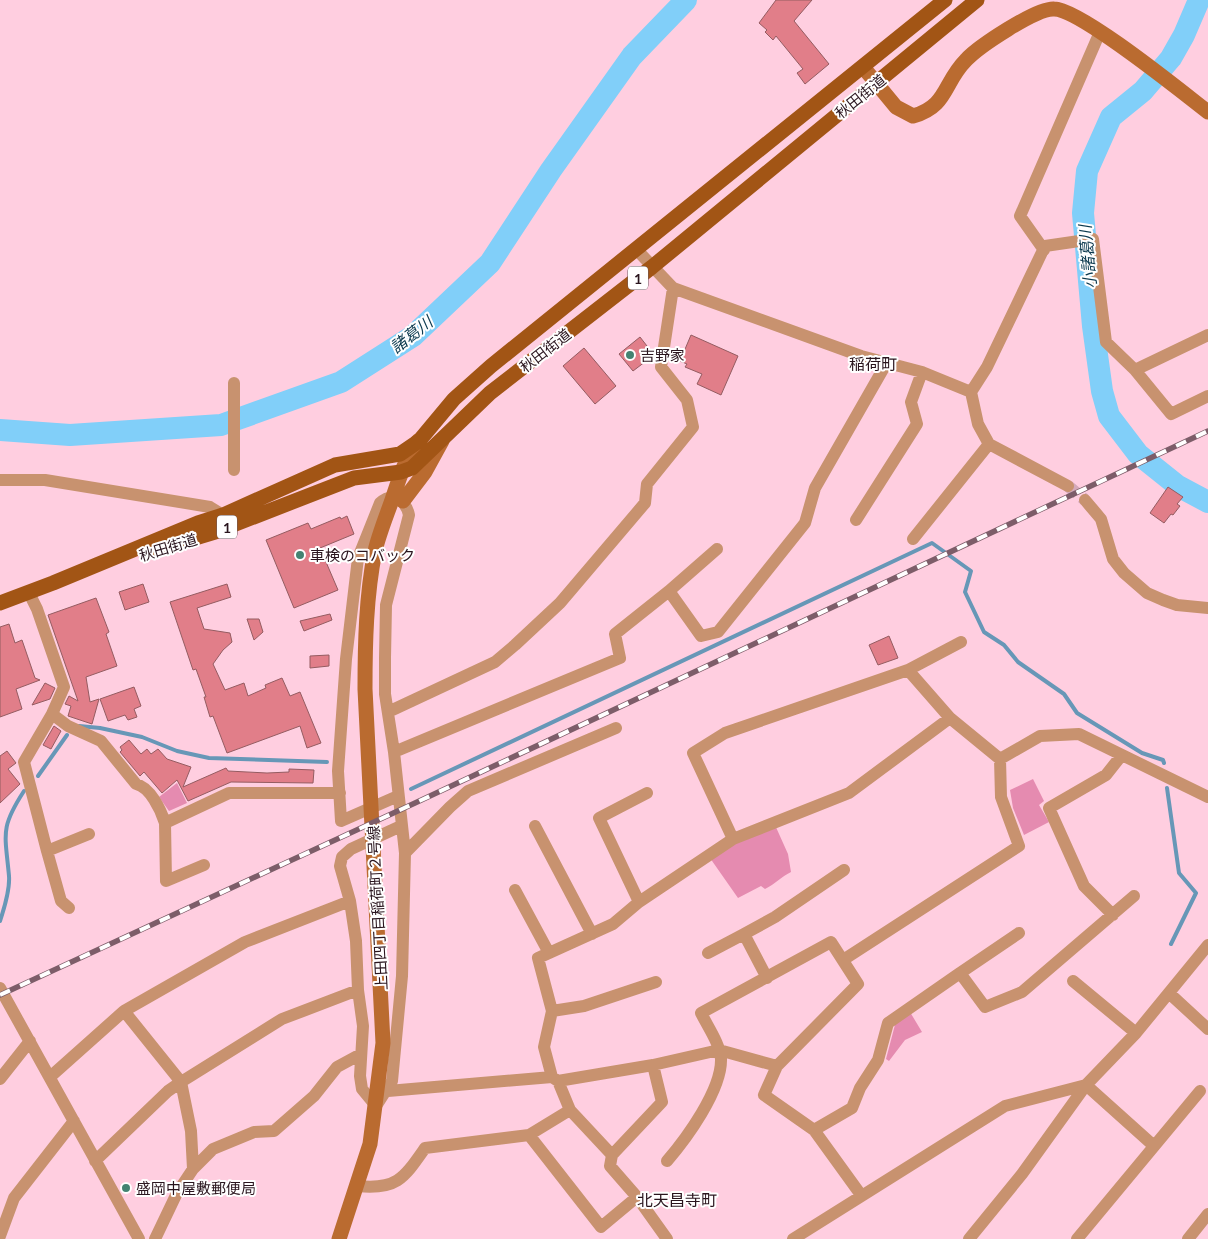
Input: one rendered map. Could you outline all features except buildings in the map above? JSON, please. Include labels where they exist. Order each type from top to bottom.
[{"type":"main road","name":"秋田街道","points":[[0,603],[29,593],[198,523],[223,515],[335,465],[400,454],[419,441],[442,412],[466,387],[945,0]]},
{"type":"main road","name":"秋田街道","points":[[53,583],[215,532],[340,482],[401,472],[420,462],[490,393],[652,267],[977,0]]},
{"type":"street","points":[[863,67],[896,107],[913,116],[928,112],[940,102],[950,79],[979,47],[1038,14],[1053,8],[1079,17],[1208,112]]},
{"type":"street","points":[[1044,250],[1020,216],[1100,32]]},
{"type":"street","points":[[1068,486],[988,444],[978,424],[971,392],[987,367],[1045,246],[1093,239],[1106,342],[1135,370],[1171,414],[1208,396]]},
{"type":"street","points":[[637,250],[673,288],[886,364],[922,372],[971,392]]},
{"type":"street","points":[[388,712],[495,662],[515,646],[560,603],[645,503],[647,484],[693,427],[687,400],[661,367],[673,288]]},
{"type":"street","points":[[1135,370],[1208,335]]},
{"type":"street","points":[[669,591],[701,636],[718,632],[805,523],[815,488],[886,364]]},
{"type":"street","points":[[856,520],[916,424],[911,402],[922,372]]},
{"type":"street","points":[[234,383],[234,470]]},
{"type":"street","points":[[398,796],[341,820],[338,771],[346,659],[358,558],[380,503],[385,498],[398,499],[425,472],[442,440]]},
{"type":"street","points":[[401,472],[419,441]]},
{"type":"street","points":[[914,539],[988,444]]},
{"type":"street","points":[[381,457],[390,460],[401,472],[404,488],[398,499]]},
{"type":"street","points":[[374,475],[388,480],[398,499],[407,507],[409,516],[386,605],[385,694],[394,752],[405,853],[402,976],[392,1081],[388,1091],[376,1106],[362,1089],[360,1076],[363,1026],[358,990],[356,940],[350,901],[340,866],[342,857],[351,849],[402,826]]},
{"type":"street","points":[[0,480],[55,482],[210,507],[223,515]]},
{"type":"street","name":"上田四丁目稲荷町２号線","points":[[339,1239],[358,1186],[370,1144],[383,1043],[365,650],[375,551],[398,499]]},
{"type":"street","points":[[1085,500],[1101,519],[1113,559],[1124,573],[1148,593],[1163,600],[1177,605],[1208,608]]},
{"type":"street","points":[[394,752],[620,658],[615,634],[669,591],[717,549]]},
{"type":"street","points":[[29,593],[37,609],[64,687],[52,714],[24,762],[61,901],[69,908]]},
{"type":"street","points":[[733,839],[693,753],[725,733],[908,670],[961,642]]},
{"type":"street","points":[[843,960],[1018,846],[1001,797],[1000,759],[950,718],[908,670]]},
{"type":"street","points":[[52,714],[68,726],[101,741],[136,784],[142,786],[148,792],[162,812],[166,822],[166,881],[204,865]]},
{"type":"street","points":[[612,1155],[570,1110],[555,1079],[544,1047],[552,1011],[538,958],[613,924],[639,902],[733,839],[849,794],[950,718]]},
{"type":"street","points":[[405,853],[450,806],[468,791],[616,728]]},
{"type":"street","points":[[1000,759],[1040,736],[1079,734],[1095,740],[1121,756],[1208,797]]},
{"type":"street","points":[[1112,914],[1084,886],[1049,808],[1106,775],[1121,756]]},
{"type":"street","points":[[639,902],[599,818],[647,792]]},
{"type":"street","points":[[166,822],[229,793],[340,793]]},
{"type":"street","points":[[535,826],[592,934]]},
{"type":"street","points":[[47,851],[89,834]]},
{"type":"street","points":[[708,952],[775,917],[844,870]]},
{"type":"street","points":[[515,890],[549,953]]},
{"type":"street","points":[[960,973],[985,1007],[1022,992],[1134,896]]},
{"type":"street","points":[[50,1077],[124,1011],[245,942],[350,901]]},
{"type":"street","points":[[814,1130],[852,1108],[860,1088],[878,1060],[888,1023],[1019,933]]},
{"type":"street","points":[[744,934],[767,978]]},
{"type":"street","points":[[667,1161],[691,1133],[719,1077],[721,1060],[719,1050],[701,1013],[831,942],[858,984],[777,1066],[764,1095],[814,1130],[861,1196]]},
{"type":"street","points":[[969,1239],[1022,1174],[1086,1085],[1170,994],[1208,945]]},
{"type":"street","points":[[1073,981],[1136,1033]]},
{"type":"street","points":[[552,1011],[584,1006],[656,982]]},
{"type":"street","points":[[0,988],[138,1239]]},
{"type":"street","points":[[95,1161],[168,1091],[181,1082],[282,1019],[358,990]]},
{"type":"street","points":[[1170,994],[1208,1029]]},
{"type":"street","points":[[124,1011],[181,1082],[191,1131],[193,1170]]},
{"type":"street","points":[[0,1079],[30,1041]]},
{"type":"street","points":[[388,1091],[555,1079],[653,1065],[719,1050],[777,1066]]},
{"type":"street","points":[[155,1239],[177,1193],[193,1170],[213,1149],[233,1139],[254,1132],[274,1130],[314,1096],[337,1067],[361,1054]]},
{"type":"street","points":[[653,1065],[662,1102],[612,1155],[610,1166],[637,1197],[667,1239]]},
{"type":"street","points":[[1086,1085],[1154,1146]]},
{"type":"street","points":[[793,1239],[1005,1106],[1086,1085]]},
{"type":"street","points":[[1077,1239],[1200,1091]]},
{"type":"street","points":[[358,1186],[385,1187],[400,1179],[407,1174],[425,1148],[529,1134],[570,1110]]},
{"type":"street","points":[[0,1236],[14,1198],[74,1121]]},
{"type":"street","points":[[529,1134],[601,1227],[637,1197]]},
{"type":"street","points":[[1188,1239],[1208,1214]]},
{"type":"shaded area","points":[[1033,779],[1044,801],[1039,805],[1049,822],[1024,835],[1013,808],[1010,790]]},
{"type":"shaded area","points":[[177,783],[187,803],[169,811],[159,797]]},
{"type":"shaded area","points":[[775,825],[788,854],[791,872],[765,889],[761,886],[738,898],[710,858],[734,841]]},
{"type":"shaded area","points":[[910,1012],[922,1032],[905,1040],[889,1061],[886,1059],[896,1021]]},
{"type":"waterway","name":"諸葛川","points":[[0,430],[70,435],[221,425],[341,382],[413,336],[490,263],[551,170],[632,56],[686,0]]},
{"type":"waterway","name":"小諸葛川","points":[[1199,0],[1184,35],[1171,58],[1143,91],[1111,117],[1087,171],[1083,213],[1093,326],[1102,391],[1109,416],[1138,454],[1178,486],[1208,502]]},
{"type":"waterway","points":[[411,789],[932,543],[971,571],[965,592],[984,632],[1004,645],[1018,662],[1064,694],[1077,713],[1142,753],[1163,760],[1164,763]]},
{"type":"waterway","points":[[79,726],[100,728],[142,737],[177,751],[209,758],[327,762]]},
{"type":"waterway","points":[[38,776],[67,735]]},
{"type":"waterway","points":[[1167,788],[1179,873],[1196,893],[1171,944]]},
{"type":"waterway","points":[[0,921],[9,881],[6,831],[11,814],[24,791]]},
{"type":"tunnel","points":[[1068,486],[1085,500]]},
{"type":"railway","points":[[0,995],[415,803],[1208,431]]},
{"type":"place","name":"吉野家","points":[[630,355]]},
{"type":"place","name":"車検のコバック","points":[[300,555]]},
{"type":"place","name":"盛岡中屋敷郵便局","points":[[126,1188]]},
{"type":"district","name":"稲荷町","points":[[873,363]]},
{"type":"district","name":"北天昌寺町","points":[[677,1199]]}]
